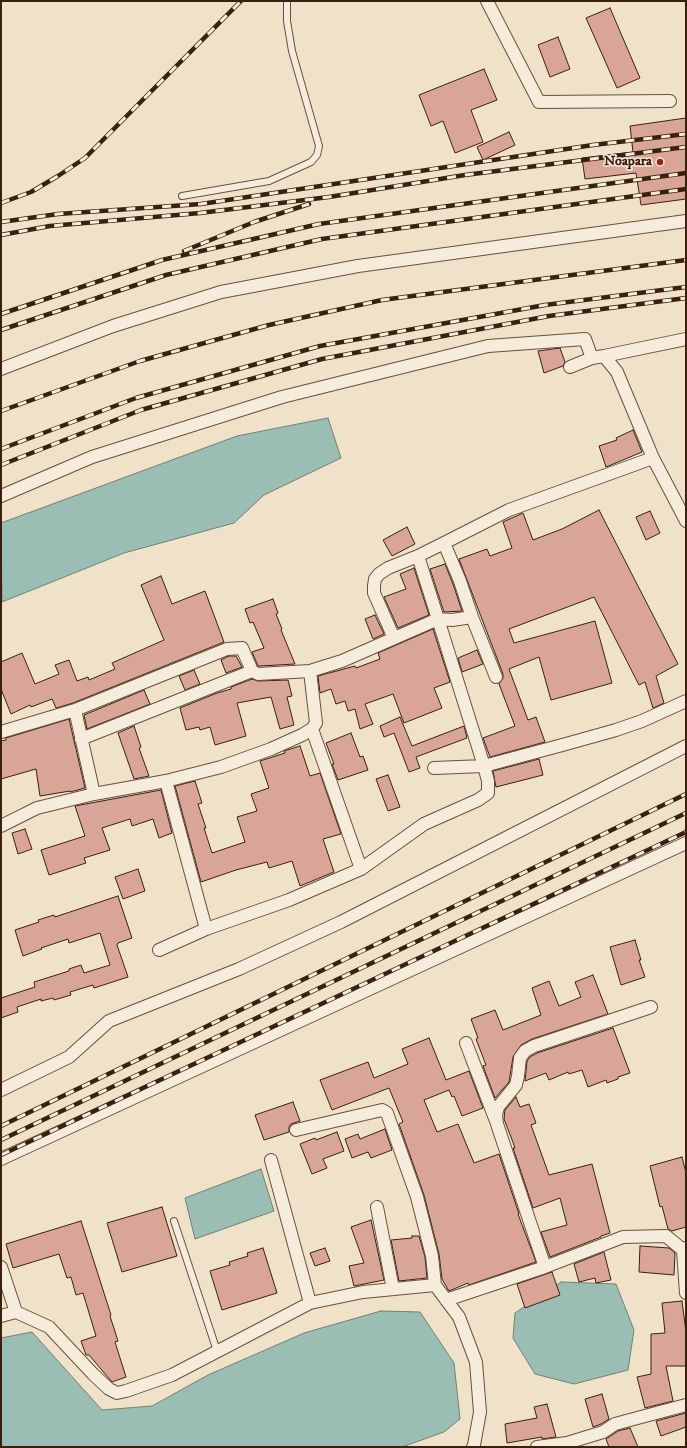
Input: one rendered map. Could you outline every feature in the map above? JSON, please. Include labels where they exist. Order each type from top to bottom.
[{"type":"street","points":[[487,1],[539,102],[670,101]]},
{"type":"street","points":[[1,368],[113,326],[221,292],[358,266],[686,221]]},
{"type":"street","points":[[1,496],[92,457],[282,397],[488,346],[585,339],[592,358]]},
{"type":"street","points":[[570,367],[592,358],[686,339]]},
{"type":"street","points":[[604,356],[617,372],[653,458],[686,520]]},
{"type":"street","points":[[394,638],[374,593],[375,579],[379,574],[388,568],[444,544],[509,510],[653,458]]},
{"type":"street","points":[[444,544],[460,581],[472,617],[496,676]]},
{"type":"street","points":[[159,950],[206,929],[289,900],[361,869],[424,824],[478,800],[488,793],[488,781],[484,766],[418,556]]},
{"type":"street","points":[[1,732],[74,710],[227,649],[242,648],[252,671],[258,674],[310,672],[342,661],[438,619],[452,620],[472,617]]},
{"type":"street","points":[[81,739],[252,671]]},
{"type":"street","points":[[1,826],[37,808],[94,794],[166,781],[221,767],[271,750],[312,729],[316,723],[310,672]]},
{"type":"street","points":[[434,768],[484,766],[616,730],[642,721],[686,701]]},
{"type":"street","points":[[74,710],[94,794]]},
{"type":"street","points":[[312,729],[361,869]]},
{"type":"street","points":[[1,1090],[69,1057],[109,1021],[239,969],[341,922],[686,746]]},
{"type":"street","points":[[166,781],[206,929]]},
{"type":"street","points":[[1,1159],[686,843]]},
{"type":"street","points":[[497,1124],[496,1115],[498,1107],[516,1085],[520,1058],[526,1051],[534,1046],[650,1007]]},
{"type":"street","points":[[466,1043],[497,1124],[545,1267]]},
{"type":"street","points":[[296,1130],[382,1110],[387,1113],[417,1197],[432,1256],[435,1285],[459,1317],[476,1362],[480,1412],[473,1447]]},
{"type":"street","points":[[271,1160],[310,1303]]},
{"type":"street","points":[[377,1207],[393,1289]]},
{"type":"street","points":[[446,1300],[545,1267],[623,1236],[666,1236],[684,1249],[686,1293]]},
{"type":"street","points":[[1,1267],[16,1312]]},
{"type":"street","points":[[1,1316],[16,1312],[49,1327],[108,1389],[117,1393],[172,1375],[310,1303],[363,1292],[435,1285]]},
{"type":"street","points":[[537,1447],[568,1445],[603,1432],[615,1424],[686,1405]]},
{"type":"lane","points":[[182,196],[268,180],[311,162],[317,155],[319,146],[292,51],[287,21],[287,1]]},
{"type":"lane","points":[[174,1221],[217,1351]]},
{"type":"water","points":[[328,418],[341,458],[264,495],[234,523],[124,553],[2,602],[1,523],[237,436]]},
{"type":"water","points":[[261,1169],[274,1211],[195,1239],[185,1198]]},
{"type":"water","points":[[561,1282],[616,1284],[634,1330],[628,1370],[574,1384],[535,1374],[513,1338],[515,1313]]},
{"type":"water","points":[[381,1311],[420,1312],[454,1363],[460,1419],[444,1432],[402,1447],[1,1447],[1,1338],[32,1332],[102,1410],[152,1406],[208,1375],[304,1333]]},
{"type":"building","points":[[610,8],[640,78],[617,88],[586,18]]},
{"type":"building","points":[[558,37],[570,69],[550,77],[538,45]]},
{"type":"building","points":[[484,69],[497,100],[471,110],[483,142],[455,153],[443,121],[431,126],[419,95]]},
{"type":"building","name":"Noapara","points":[[686,118],[686,199],[641,205],[636,173],[585,179],[582,158],[633,152],[630,126]]},
{"type":"building","points":[[509,132],[515,145],[483,160],[477,147]]},
{"type":"building","points":[[560,348],[565,362],[563,366],[544,373],[538,351]]},
{"type":"building","points":[[633,430],[642,452],[606,467],[599,446],[617,440],[616,438]]},
{"type":"building","points":[[599,510],[678,664],[656,676],[664,703],[653,708],[645,682],[639,685],[594,597],[509,629],[514,643],[595,621],[612,683],[551,700],[539,657],[509,669],[528,720],[536,717],[545,742],[490,757],[483,738],[515,726],[499,684],[503,678],[503,674],[459,559],[487,549],[490,556],[512,548],[503,522],[523,513],[533,540],[562,529]]},
{"type":"building","points":[[650,511],[660,533],[646,540],[636,517]]},
{"type":"building","points":[[407,527],[415,544],[392,556],[383,540]]},
{"type":"building","points":[[445,564],[462,611],[444,612],[430,569]]},
{"type":"building","points":[[414,568],[429,615],[398,628],[384,597],[406,589],[400,574]]},
{"type":"building","points":[[161,576],[172,604],[205,591],[224,642],[73,703],[56,708],[52,699],[31,707],[30,705],[11,714],[1,689],[1,662],[22,653],[35,684],[59,674],[55,665],[69,660],[77,681],[88,677],[89,680],[115,669],[112,663],[164,640],[141,585]]},
{"type":"building","points":[[273,599],[278,613],[276,614],[282,629],[281,630],[295,664],[258,666],[252,652],[264,648],[253,622],[250,623],[245,609]]},
{"type":"building","points":[[375,615],[384,634],[373,639],[365,619]]},
{"type":"building","points":[[433,629],[450,682],[434,688],[442,708],[404,723],[393,694],[365,704],[373,724],[360,729],[355,709],[348,711],[345,701],[336,704],[331,689],[320,693],[318,676],[355,666],[356,668],[380,659],[378,653]]},
{"type":"building","points":[[477,650],[483,664],[462,672],[458,658]]},
{"type":"building","points":[[229,656],[236,656],[242,667],[226,673],[221,660]]},
{"type":"building","points":[[194,670],[200,684],[185,690],[179,676]]},
{"type":"building","points":[[252,679],[258,681],[288,680],[292,696],[287,697],[294,725],[280,729],[271,697],[237,703],[246,736],[215,745],[210,727],[200,730],[199,727],[186,730],[180,708],[231,689],[231,687]]},
{"type":"building","points":[[144,690],[150,704],[87,729],[84,715]]},
{"type":"building","points":[[400,717],[412,746],[464,726],[467,738],[416,757],[420,768],[409,772],[394,733],[384,737],[380,726]]},
{"type":"building","points":[[69,719],[85,788],[70,792],[40,796],[36,769],[1,779],[1,741],[6,740],[6,738]]},
{"type":"building","points":[[134,726],[141,747],[139,748],[149,776],[134,779],[118,733]]},
{"type":"building","points":[[351,733],[360,757],[363,756],[368,770],[338,780],[326,743]]},
{"type":"building","points":[[300,746],[310,776],[320,773],[341,834],[323,839],[334,872],[300,886],[292,861],[269,868],[267,862],[236,870],[201,882],[175,786],[195,781],[202,803],[198,804],[212,853],[245,842],[237,817],[257,811],[251,794],[269,788],[260,761],[285,753],[284,751]]},
{"type":"building","points":[[539,759],[543,775],[496,787],[493,771]]},
{"type":"building","points":[[388,775],[400,807],[388,811],[376,779]]},
{"type":"building","points":[[161,790],[172,833],[159,838],[153,819],[132,826],[130,819],[102,828],[110,850],[84,858],[86,863],[49,875],[41,850],[85,836],[75,806]]},
{"type":"building","points":[[25,829],[32,849],[18,854],[12,833]]},
{"type":"building","points":[[138,869],[145,891],[123,899],[115,877]]},
{"type":"building","points":[[118,896],[132,938],[118,943],[117,945],[128,977],[94,988],[93,985],[70,992],[71,995],[54,1000],[53,998],[41,1001],[41,999],[17,1007],[18,1012],[1,1018],[1,998],[35,987],[34,982],[69,971],[69,969],[81,965],[84,973],[110,965],[100,933],[69,943],[68,939],[23,956],[15,930],[39,922],[38,920],[54,915],[55,917]]},
{"type":"building","points":[[635,940],[641,960],[639,960],[645,977],[621,985],[610,947]]},
{"type":"building","points":[[593,975],[608,1014],[532,1039],[521,1045],[513,1057],[509,1082],[495,1098],[483,1066],[486,1065],[476,1039],[478,1038],[471,1019],[495,1010],[503,1030],[541,1015],[532,988],[549,981],[559,1006],[581,997],[575,982]]},
{"type":"building","points":[[613,1028],[630,1073],[607,1083],[606,1080],[588,1087],[582,1070],[569,1074],[568,1072],[549,1080],[546,1073],[525,1081],[527,1061],[530,1057],[537,1053]]},
{"type":"building","points":[[429,1038],[446,1080],[469,1071],[483,1108],[462,1116],[454,1096],[452,1097],[449,1090],[424,1100],[437,1132],[458,1124],[474,1163],[499,1154],[518,1214],[536,1262],[469,1285],[468,1283],[449,1291],[442,1279],[439,1254],[424,1195],[399,1124],[403,1122],[389,1088],[332,1110],[320,1080],[368,1062],[374,1078],[408,1064],[402,1049]]},
{"type":"building","points":[[516,1097],[520,1107],[529,1104],[536,1123],[531,1125],[549,1175],[592,1164],[610,1233],[550,1257],[541,1232],[567,1225],[560,1198],[533,1208],[513,1148],[515,1148],[504,1119],[505,1110]]},
{"type":"building","points":[[293,1102],[300,1121],[291,1124],[289,1127],[289,1132],[264,1140],[255,1115]]},
{"type":"building","points":[[385,1129],[392,1150],[371,1158],[368,1152],[352,1158],[345,1139],[358,1134],[360,1139]]},
{"type":"building","points":[[337,1132],[344,1151],[323,1159],[327,1168],[312,1174],[300,1144]]},
{"type":"building","points":[[682,1157],[686,1173],[686,1227],[672,1231],[668,1229],[662,1206],[660,1207],[650,1166]]},
{"type":"building","points":[[162,1207],[177,1256],[122,1272],[107,1223]]},
{"type":"building","points":[[371,1220],[384,1280],[354,1286],[349,1266],[364,1263],[351,1227]]},
{"type":"building","points":[[81,1221],[111,1315],[110,1316],[118,1341],[115,1342],[126,1377],[112,1382],[89,1355],[86,1355],[81,1341],[96,1336],[83,1293],[76,1295],[71,1277],[67,1278],[59,1254],[13,1268],[6,1244]]},
{"type":"building","points":[[412,1236],[419,1236],[425,1257],[427,1278],[399,1281],[391,1240],[412,1238]]},
{"type":"building","points":[[640,1246],[669,1248],[675,1253],[674,1275],[639,1272]]},
{"type":"building","points":[[263,1248],[277,1293],[222,1310],[210,1271],[230,1265],[229,1262],[248,1256],[247,1253]]},
{"type":"building","points":[[325,1248],[330,1261],[315,1266],[310,1253]]},
{"type":"building","points":[[604,1252],[611,1280],[596,1283],[595,1278],[579,1282],[574,1264]]},
{"type":"building","points":[[552,1272],[560,1295],[525,1308],[517,1284]]},
{"type":"building","points":[[682,1301],[686,1332],[686,1366],[666,1366],[673,1401],[645,1408],[637,1377],[651,1374],[651,1334],[665,1333],[662,1303]]},
{"type":"building","points":[[602,1394],[609,1419],[593,1427],[585,1399]]},
{"type":"building","points":[[547,1404],[556,1437],[542,1439],[542,1437],[507,1443],[505,1424],[537,1418],[534,1407]]},
{"type":"building","points":[[686,1413],[686,1427],[661,1436],[656,1421]]},
{"type":"building","points":[[630,1428],[638,1447],[609,1447],[606,1439],[618,1431]]},
{"type":"railway","points":[[1,203],[31,192],[85,158],[241,1]]},
{"type":"railway","points":[[1,222],[58,214],[201,204],[593,145],[686,134]]},
{"type":"railway","points":[[1,235],[50,226],[200,213],[329,197],[465,175],[686,147]]},
{"type":"railway","points":[[1,314],[162,260],[319,224],[686,173]]},
{"type":"railway","points":[[1,330],[166,275],[322,239],[686,189]]},
{"type":"railway","points":[[184,251],[254,222],[309,204]]},
{"type":"railway","points":[[1,411],[140,361],[269,325],[382,300],[686,260]]},
{"type":"railway","points":[[1,449],[136,398],[320,346],[545,305],[686,287]]},
{"type":"railway","points":[[1,465],[141,410],[322,359],[549,316],[686,298]]},
{"type":"railway","points":[[1,1126],[686,794]]},
{"type":"railway","points":[[1,1140],[686,813]]},
{"type":"railway","points":[[1,1155],[686,832]]},
{"type":"place","name":"Noapara","points":[[660,162]]}]
